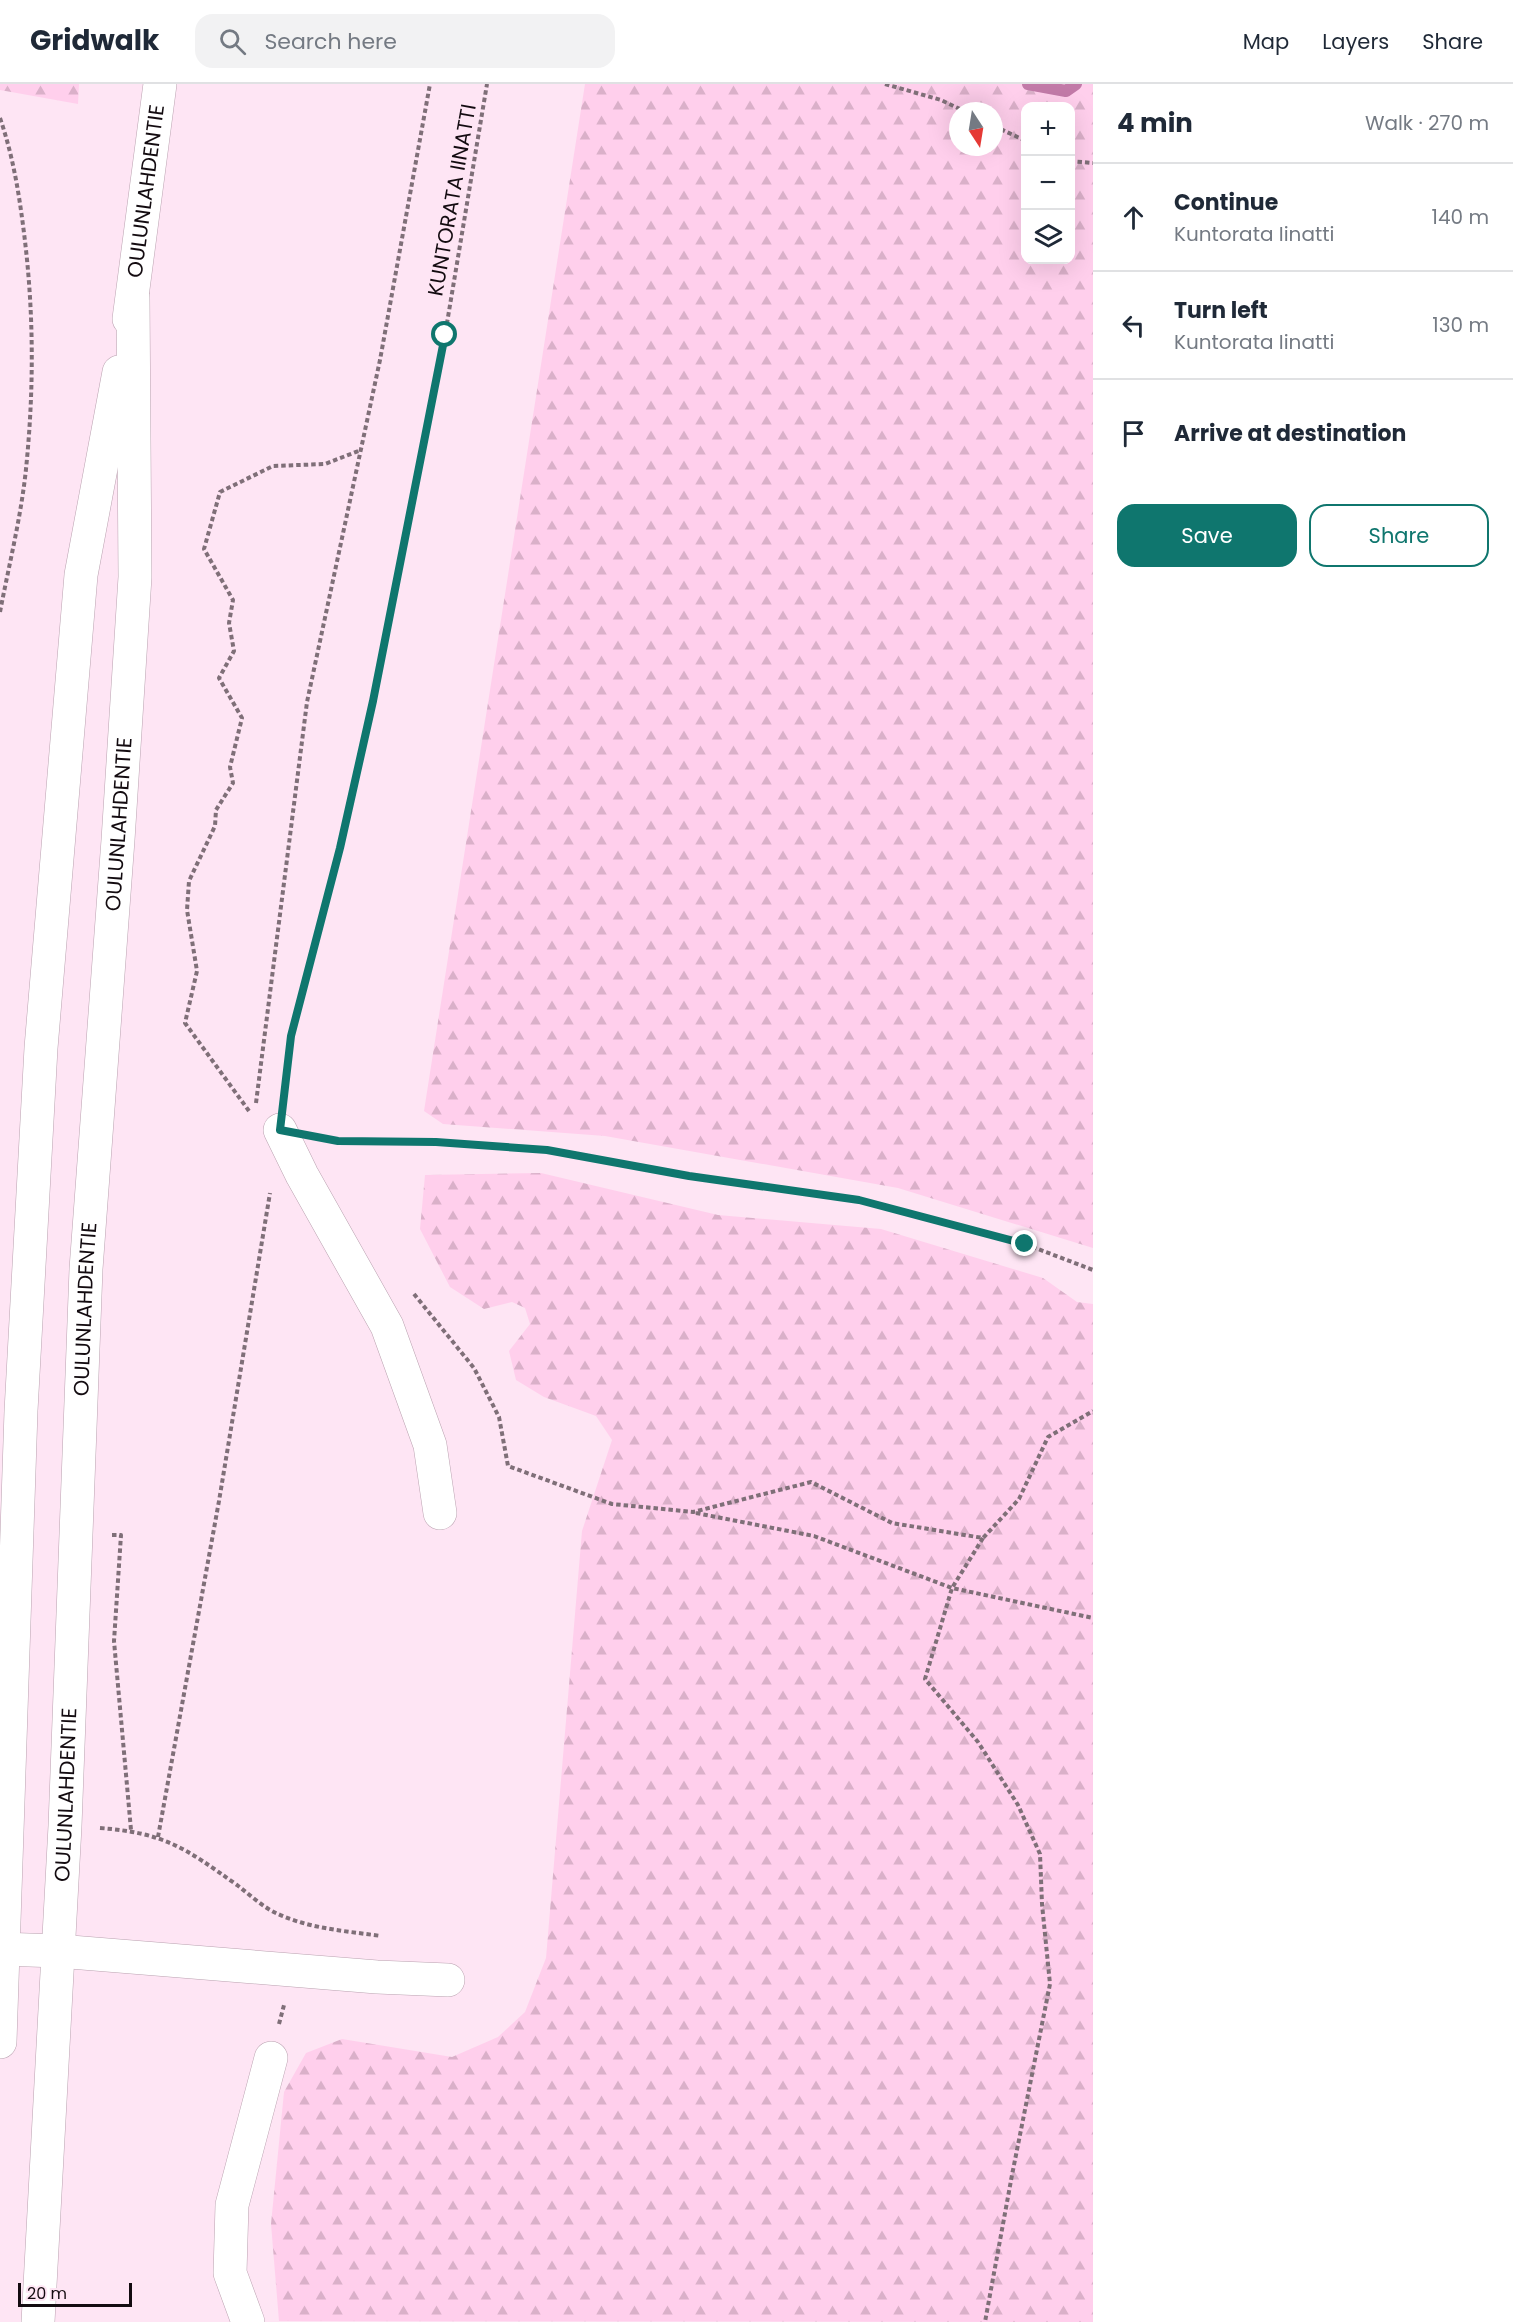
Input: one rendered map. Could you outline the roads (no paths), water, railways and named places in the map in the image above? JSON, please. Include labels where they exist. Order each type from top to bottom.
[{"type":"main road","name":"OULUNLAHDENTIE","points":[[0,2042],[21,1411],[41,1048],[81,575],[133,297],[160,84]]},
{"type":"main road","name":"OULUNLAHDENTIE","points":[[38,2322],[58,1951],[86,1269],[135,577],[133,297]]},
{"type":"main road","points":[[280,1130],[302,1175],[387,1326],[430,1445],[440,1513]]},
{"type":"main road","points":[[2,1949],[58,1951],[448,1980]]},
{"type":"main road","points":[[248,2322],[230,2273],[232,2205],[271,2058]]},
{"type":"waterway","points":[[1028,84],[1066,91],[1076,84]]}]
